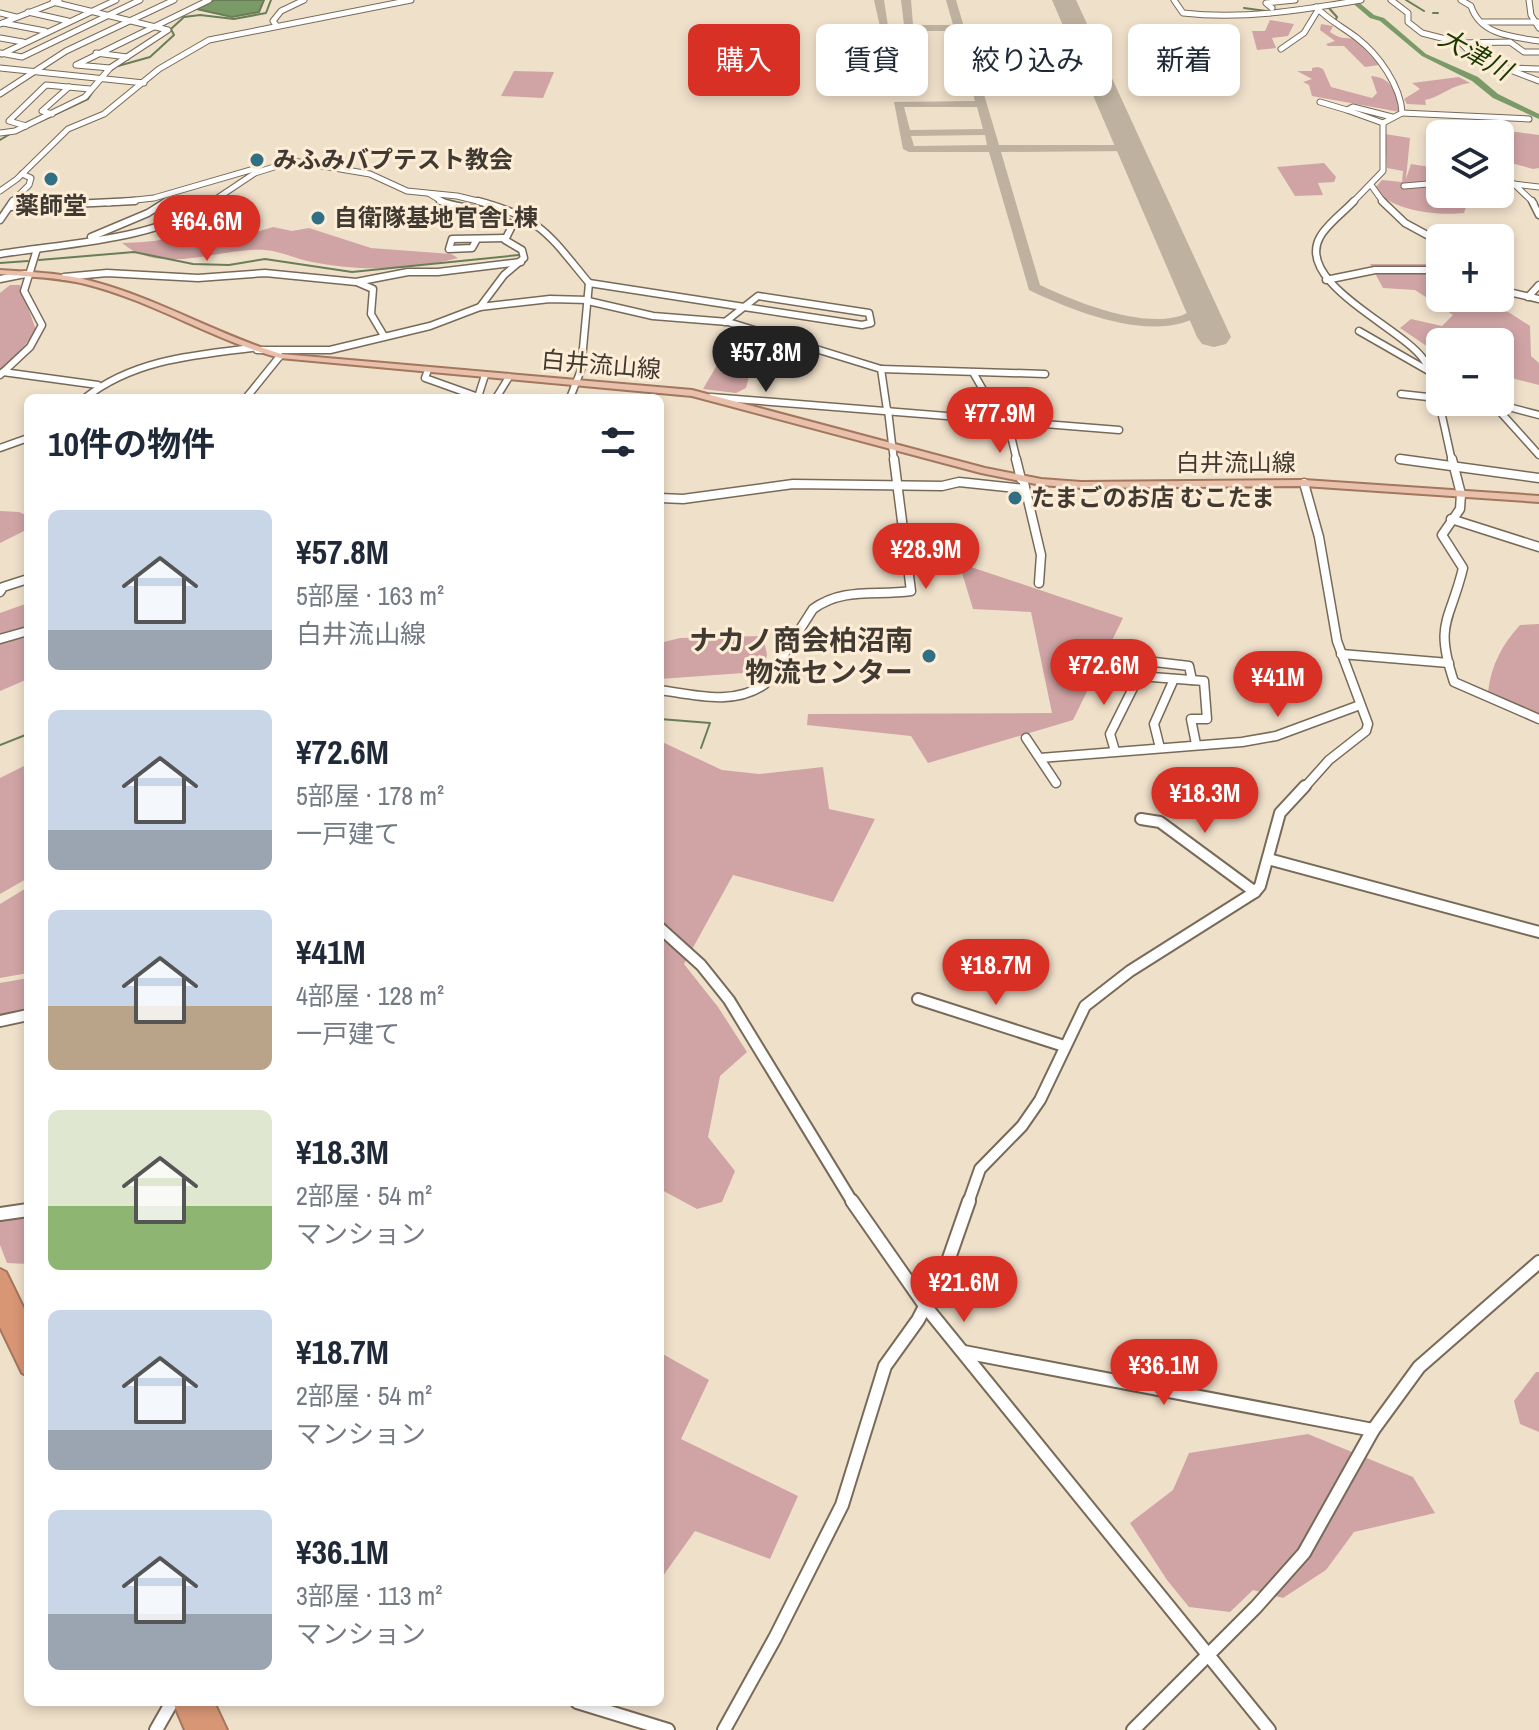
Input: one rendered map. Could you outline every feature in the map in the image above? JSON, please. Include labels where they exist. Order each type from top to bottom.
[{"type":"highway","points":[[0,1278],[24,1329]]},
{"type":"highway","points":[[0,1307],[24,1358]]},
{"type":"highway","points":[[186,1706],[196,1730]]},
{"type":"highway","points":[[205,1706],[216,1730]]},
{"type":"main road","name":"白井流山線","points":[[0,272],[64,277],[112,291],[254,349],[280,356],[711,397],[1023,482],[1081,485],[1304,483],[1539,499]]},
{"type":"street","points":[[2,23],[41,3],[63,0]]},
{"type":"street","points":[[1,54],[113,0]]},
{"type":"street","points":[[1,54],[22,57],[140,0]]},
{"type":"street","points":[[0,94],[30,72],[174,0]]},
{"type":"street","points":[[110,68],[76,65],[209,0]]},
{"type":"street","points":[[276,25],[273,21],[281,11],[304,0]]},
{"type":"street","points":[[0,191],[68,129],[104,114],[159,69],[209,40],[374,3],[394,5],[411,0]]},
{"type":"street","points":[[1174,0],[1186,13],[1291,11],[1360,0]]},
{"type":"street","points":[[1263,8],[1295,0]]},
{"type":"street","points":[[1304,0],[1319,8],[1332,23],[1366,46],[1398,89],[1402,113]]},
{"type":"street","points":[[1391,0],[1408,13],[1408,22],[1420,32],[1461,43],[1510,42],[1524,52],[1539,52]]},
{"type":"street","points":[[1461,0],[1471,6],[1471,12],[1481,22],[1499,33],[1539,41]]},
{"type":"street","points":[[1529,0],[1529,10],[1539,28]]},
{"type":"street","points":[[0,133],[26,126],[85,97],[110,68],[168,30],[53,2]]},
{"type":"street","points":[[1283,4],[1291,11]]},
{"type":"street","points":[[1281,49],[1300,38],[1312,24],[1319,8]]},
{"type":"street","points":[[1529,10],[1539,10]]},
{"type":"street","points":[[0,11],[16,17]]},
{"type":"street","points":[[27,12],[68,21]]},
{"type":"street","points":[[1481,22],[1537,22]]},
{"type":"street","points":[[2,23],[45,31]]},
{"type":"street","points":[[1436,37],[1499,33]]},
{"type":"street","points":[[1487,36],[1492,42]]},
{"type":"street","points":[[0,38],[23,42]]},
{"type":"street","points":[[1461,43],[1474,56],[1539,81]]},
{"type":"street","points":[[96,53],[127,57]]},
{"type":"street","points":[[0,68],[144,83]]},
{"type":"street","points":[[1501,68],[1539,69]]},
{"type":"street","points":[[26,126],[9,121],[46,85],[90,89]]},
{"type":"street","points":[[52,114],[42,111],[69,87]]},
{"type":"street","points":[[1320,102],[1383,123]]},
{"type":"street","points":[[1347,110],[1353,107],[1392,117]]},
{"type":"street","points":[[1426,367],[1415,347],[1326,280],[1314,263],[1314,247],[1371,185],[1385,165],[1381,129],[1383,123],[1392,117],[1402,113],[1416,116],[1435,112],[1502,120],[1529,119]]},
{"type":"street","points":[[10,207],[36,203],[137,202],[182,192],[246,170],[290,161],[320,165],[370,174],[399,189],[493,204],[527,217],[542,227],[589,283],[743,307],[862,325],[871,323],[869,313],[758,296],[743,307],[725,322]]},
{"type":"street","points":[[0,254],[136,233],[177,222],[264,168]]},
{"type":"street","points":[[0,220],[31,181],[28,174],[22,174]]},
{"type":"street","points":[[1404,186],[1426,184]]},
{"type":"street","points":[[1514,184],[1539,187]]},
{"type":"street","points":[[1514,184],[1534,203],[1539,215]]},
{"type":"street","points":[[1371,185],[1380,200],[1405,223],[1426,234]]},
{"type":"street","points":[[85,241],[148,213],[182,192]]},
{"type":"street","points":[[430,194],[438,201],[501,214],[512,226],[506,238]]},
{"type":"street","points":[[477,239],[506,238],[522,250],[524,258],[504,275],[480,307]]},
{"type":"street","points":[[1,374],[29,349],[42,325],[24,291],[37,249]]},
{"type":"street","points":[[356,282],[388,275],[521,262]]},
{"type":"street","points":[[1326,280],[1375,270],[1426,270]]},
{"type":"street","points":[[64,277],[107,273],[198,278],[265,273],[356,282],[373,289],[370,303],[373,325],[384,336]]},
{"type":"street","points":[[0,279],[27,275]]},
{"type":"street","points":[[571,394],[581,370],[589,283]]},
{"type":"street","points":[[1528,297],[1539,285]]},
{"type":"street","points":[[1514,294],[1539,299]]},
{"type":"street","points":[[89,394],[98,385],[134,370],[197,355],[254,349],[330,350],[430,326],[480,307],[550,299],[588,301],[662,317],[725,322],[881,369],[1045,374]]},
{"type":"street","points":[[1359,331],[1426,369]]},
{"type":"street","points":[[249,394],[280,356]]},
{"type":"street","points":[[664,690],[736,696],[754,693],[765,684],[821,601],[841,594],[911,591],[881,369]]},
{"type":"street","points":[[428,370],[425,378],[469,394]]},
{"type":"street","points":[[1,374],[98,385]]},
{"type":"street","points":[[974,374],[1012,440],[1041,555],[1039,583]]},
{"type":"street","points":[[481,394],[485,375]]},
{"type":"street","points":[[498,394],[509,377]]},
{"type":"street","points":[[1401,394],[1426,397]]},
{"type":"street","points":[[711,397],[1119,430]]},
{"type":"street","points":[[1514,409],[1539,415]]},
{"type":"street","points":[[1442,416],[1461,494],[1460,509],[1444,524],[1442,540],[1463,568],[1460,587],[1449,605],[1443,628],[1444,647],[1454,682],[1539,719]]},
{"type":"street","points":[[1503,416],[1539,455]]},
{"type":"street","points":[[0,448],[24,439]]},
{"type":"street","points":[[1400,459],[1539,478]]},
{"type":"street","points":[[664,498],[683,499],[793,484],[942,486],[959,482],[1023,482]]},
{"type":"street","points":[[724,1730],[775,1638],[842,1505],[885,1366],[926,1307],[947,1264],[974,1179],[1040,1100],[1076,1019],[1098,993],[1255,892],[1268,859],[1280,813],[1329,760],[1366,731],[1368,724],[1341,654],[1319,537],[1304,483]]},
{"type":"street","points":[[1451,519],[1539,547]]},
{"type":"street","points":[[0,592],[3,587],[24,580]]},
{"type":"street","points":[[0,639],[24,632]]},
{"type":"street","points":[[1341,654],[1449,663]]},
{"type":"street","points":[[1112,657],[1189,666],[1192,680]]},
{"type":"street","points":[[1115,751],[1110,734],[1139,676],[1139,661]]},
{"type":"street","points":[[1139,676],[1204,681],[1207,719],[1191,719],[1196,744]]},
{"type":"street","points":[[1160,748],[1154,724],[1174,679]]},
{"type":"street","points":[[1040,758],[1242,742],[1276,736],[1360,705]]},
{"type":"street","points":[[1026,738],[1056,783]]},
{"type":"street","points":[[1141,819],[1160,822],[1255,892]]},
{"type":"street","points":[[1268,859],[1539,932]]},
{"type":"street","points":[[664,932],[701,965],[729,1000],[865,1223],[926,1307],[1269,1730]]},
{"type":"street","points":[[918,999],[1064,1046]]},
{"type":"street","points":[[0,1021],[24,1016]]},
{"type":"street","points":[[0,1214],[24,1211]]},
{"type":"street","points":[[1133,1730],[1256,1607],[1304,1553],[1373,1430],[1419,1367],[1539,1262]]},
{"type":"street","points":[[964,1352],[1373,1430]]},
{"type":"street","points":[[156,1730],[170,1706]]},
{"type":"street","points":[[590,1706],[668,1730]]},
{"type":"shaded area","points":[[214,0],[264,0],[259,12],[232,17],[196,9]]},
{"type":"shaded area","points":[[1270,20],[1294,24],[1288,36],[1272,38],[1276,48],[1257,50],[1252,31],[1265,31]]},
{"type":"shaded area","points":[[1321,24],[1333,26],[1330,32],[1338,36],[1356,40],[1379,65],[1365,67],[1344,46],[1328,46],[1326,44],[1335,41],[1320,30]]},
{"type":"shaded area","points":[[1312,68],[1323,69],[1331,87],[1372,98],[1377,93],[1371,76],[1384,80],[1395,92],[1400,112],[1312,96],[1309,85],[1303,82],[1312,79],[1297,71],[1312,71]]},
{"type":"shaded area","points":[[514,71],[554,72],[543,98],[501,96]]},
{"type":"shaded area","points":[[1459,77],[1470,83],[1425,100],[1426,105],[1407,104],[1404,99],[1420,89],[1412,83]]},
{"type":"shaded area","points":[[1514,132],[1539,135],[1539,168],[1514,164]]},
{"type":"shaded area","points":[[1385,134],[1410,138],[1406,179],[1411,164],[1426,166],[1426,182],[1423,182],[1426,184],[1426,208],[1466,208],[1464,213],[1415,210],[1391,202],[1375,188],[1382,180],[1402,182],[1403,171],[1387,168]]},
{"type":"shaded area","points":[[1324,163],[1336,177],[1334,182],[1318,183],[1323,195],[1295,196],[1277,167]]},
{"type":"shaded area","points":[[213,222],[232,235],[247,235],[273,227],[292,231],[309,228],[371,248],[451,254],[458,258],[404,267],[367,268],[312,262],[265,250],[191,258],[155,258],[138,253],[122,243],[166,239],[187,233]]},
{"type":"shaded area","points":[[1370,264],[1426,264],[1426,297],[1415,290],[1383,288]]},
{"type":"shaded area","points":[[10,285],[20,285],[36,330],[18,355],[0,371],[0,293]]},
{"type":"shaded area","points":[[1448,312],[1508,312],[1530,326],[1531,356],[1539,363],[1539,385],[1514,379],[1514,328],[1426,328],[1426,346],[1400,328],[1411,319],[1442,326],[1453,315]]},
{"type":"shaded area","points":[[717,365],[751,369],[746,388],[736,393],[703,389]]},
{"type":"shaded area","points":[[0,511],[24,514],[24,531],[0,543]]},
{"type":"shaded area","points":[[959,563],[1123,618],[1073,720],[928,763],[911,736],[807,725],[808,714],[1052,713],[1031,612],[973,609]]},
{"type":"shaded area","points":[[24,604],[24,681],[0,691],[0,613]]},
{"type":"shaded area","points":[[1539,624],[1539,715],[1488,692],[1498,656],[1508,640],[1520,625]]},
{"type":"shaded area","points":[[763,636],[767,655],[764,668],[743,673],[664,679],[664,642],[680,638]]},
{"type":"shaded area","points":[[664,743],[722,770],[759,774],[823,767],[829,809],[875,819],[833,902],[733,875],[684,964],[718,1007],[747,1052],[720,1076],[708,1137],[735,1171],[722,1202],[697,1209],[664,1191]]},
{"type":"shaded area","points":[[24,766],[24,880],[0,894],[0,778]]},
{"type":"shaded area","points":[[24,889],[24,974],[0,978],[0,904]]},
{"type":"shaded area","points":[[24,979],[24,1018],[0,1026],[0,983]]},
{"type":"shaded area","points":[[24,1216],[24,1264],[7,1263],[0,1245],[0,1218]]},
{"type":"shaded area","points":[[664,1355],[709,1380],[681,1439],[798,1496],[770,1559],[695,1531],[664,1574]]},
{"type":"shaded area","points":[[1539,1372],[1539,1432],[1520,1424],[1514,1401]]},
{"type":"shaded area","points":[[1308,1434],[1413,1477],[1435,1513],[1354,1532],[1326,1570],[1283,1598],[1253,1590],[1230,1612],[1189,1607],[1167,1580],[1130,1523],[1173,1490],[1189,1453]]},
{"type":"waterway","points":[[118,66],[150,57],[174,35],[171,29],[184,17],[200,15],[234,19],[266,13],[271,0]]},
{"type":"waterway","name":"大津川","points":[[1352,0],[1372,17],[1382,19],[1424,55],[1475,79],[1495,96],[1539,117]]},
{"type":"waterway","points":[[1406,0],[1424,11]]},
{"type":"waterway","points":[[1328,7],[1337,17],[1335,21]]},
{"type":"waterway","points":[[1244,8],[1266,11]]},
{"type":"waterway","points":[[1433,13],[1438,13]]},
{"type":"waterway","points":[[39,122],[88,99],[94,90]]},
{"type":"waterway","points":[[0,140],[10,134]]},
{"type":"waterway","points":[[39,260],[134,252],[193,264],[229,265],[265,259],[352,272],[519,255]]},
{"type":"waterway","points":[[0,263],[28,261]]},
{"type":"waterway","points":[[664,719],[710,723],[701,748]]},
{"type":"waterway","points":[[0,745],[24,736]]},
{"type":"taxiway","points":[[879,0],[883,24]]},
{"type":"taxiway","points":[[906,0],[908,24]]},
{"type":"taxiway","points":[[951,0],[994,149]]},
{"type":"taxiway","points":[[928,28],[944,28]]},
{"type":"taxiway","points":[[905,133],[898,104],[981,104]]},
{"type":"taxiway","points":[[905,133],[988,132]]},
{"type":"taxiway","points":[[905,133],[909,149],[994,149]]},
{"type":"taxiway","points":[[994,149],[1130,148]]},
{"type":"taxiway","points":[[994,149],[1034,287],[1094,311],[1146,322],[1169,323],[1188,318],[1201,308]]},
{"type":"runway","points":[[1064,0],[1214,337]]},
{"type":"place","name":"みふみバプテスト教会","points":[[257,160]]},
{"type":"place","name":"薬師堂","points":[[51,179]]},
{"type":"place","name":"自衛隊基地官舎L棟","points":[[318,218]]},
{"type":"place","name":"たまごのお店 むこたま","points":[[1015,498]]},
{"type":"place","name":"ナカノ商会柏沼南 物流センター","points":[[929,656]]}]
